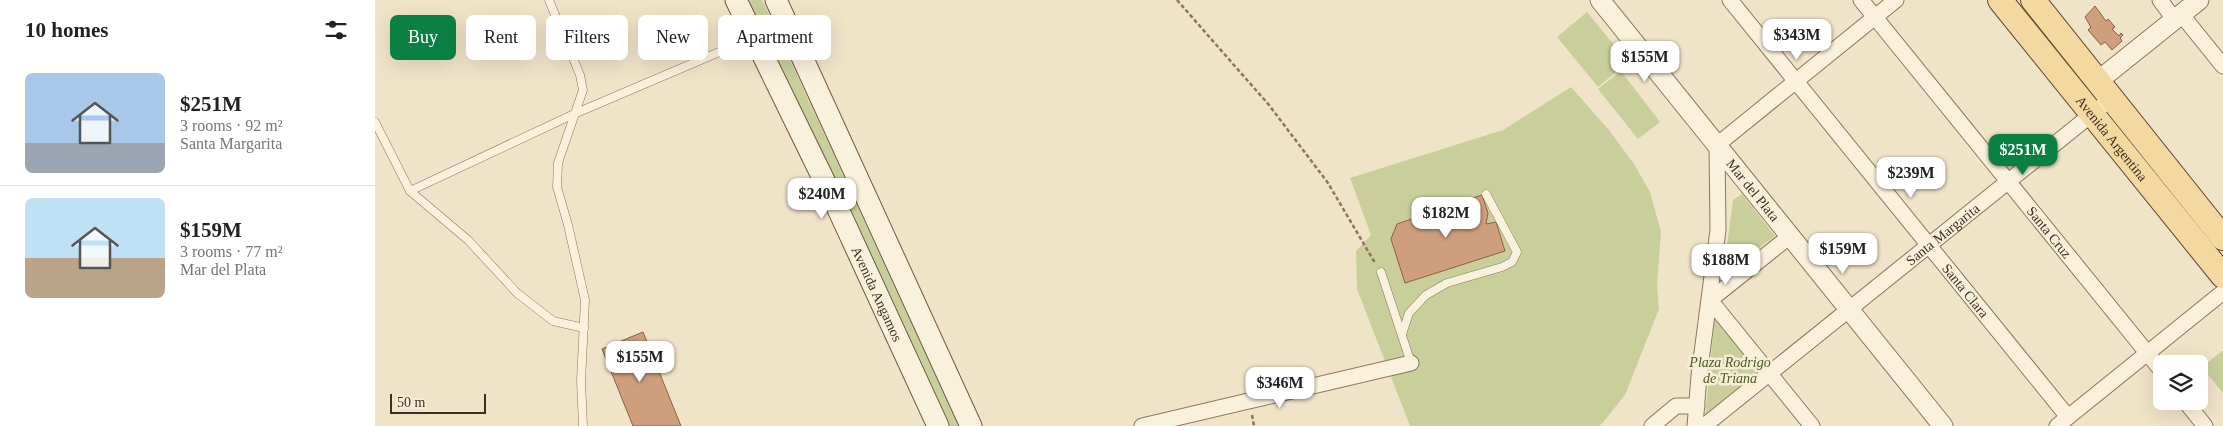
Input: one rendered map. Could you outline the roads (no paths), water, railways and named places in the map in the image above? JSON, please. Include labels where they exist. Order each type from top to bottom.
[{"type":"main road","name":"Avenida Angamos","points":[[736,0],[837,209],[938,426]]},
{"type":"main road","points":[[775,0],[971,426]]},
{"type":"main road","name":"Avenida Argentina","points":[[2000,0],[2223,276]]},
{"type":"main road","name":"Avenida Argentina","points":[[2033,0],[2223,237]]},
{"type":"street","name":"Mar del Plata","points":[[1600,0],[1943,426]]},
{"type":"street","name":"Santa Clara","points":[[1730,0],[1929,245],[2062,422]]},
{"type":"street","name":"Santa Cruz","points":[[1861,0],[2153,359]]},
{"type":"street","points":[[1695,426],[1718,230],[1717,145],[1896,0]]},
{"type":"street","points":[[2159,0],[2178,17],[2223,66]]},
{"type":"street","name":"Santa Margarita","points":[[1704,426],[2091,115],[2105,90],[2178,17],[2199,0]]},
{"type":"street","points":[[1710,300],[1790,236]]},
{"type":"street","points":[[2203,253],[2223,237]]},
{"type":"street","points":[[2062,422],[2223,292]]},
{"type":"street","points":[[1710,300],[1812,426]]},
{"type":"street","points":[[1142,426],[1411,363]]},
{"type":"street","points":[[1652,426],[1676,406],[1697,406]]},
{"type":"street","points":[[2192,410],[2205,426]]},
{"type":"lane","points":[[549,0],[582,82],[583,90],[558,163],[557,187],[568,225],[585,300],[581,382],[583,426]]},
{"type":"lane","points":[[410,191],[574,114],[718,53]]},
{"type":"lane","points":[[375,122],[410,191],[468,240],[517,292],[553,321],[584,328]]},
{"type":"lane","points":[[1402,334],[1409,313],[1426,295],[1447,283],[1502,267],[1512,262],[1517,252],[1485,194]]},
{"type":"lane","points":[[1381,272],[1411,363]]},
{"type":"park label","name":"Plaza Rodrigo de Triana","points":[[1730,370]]}]
